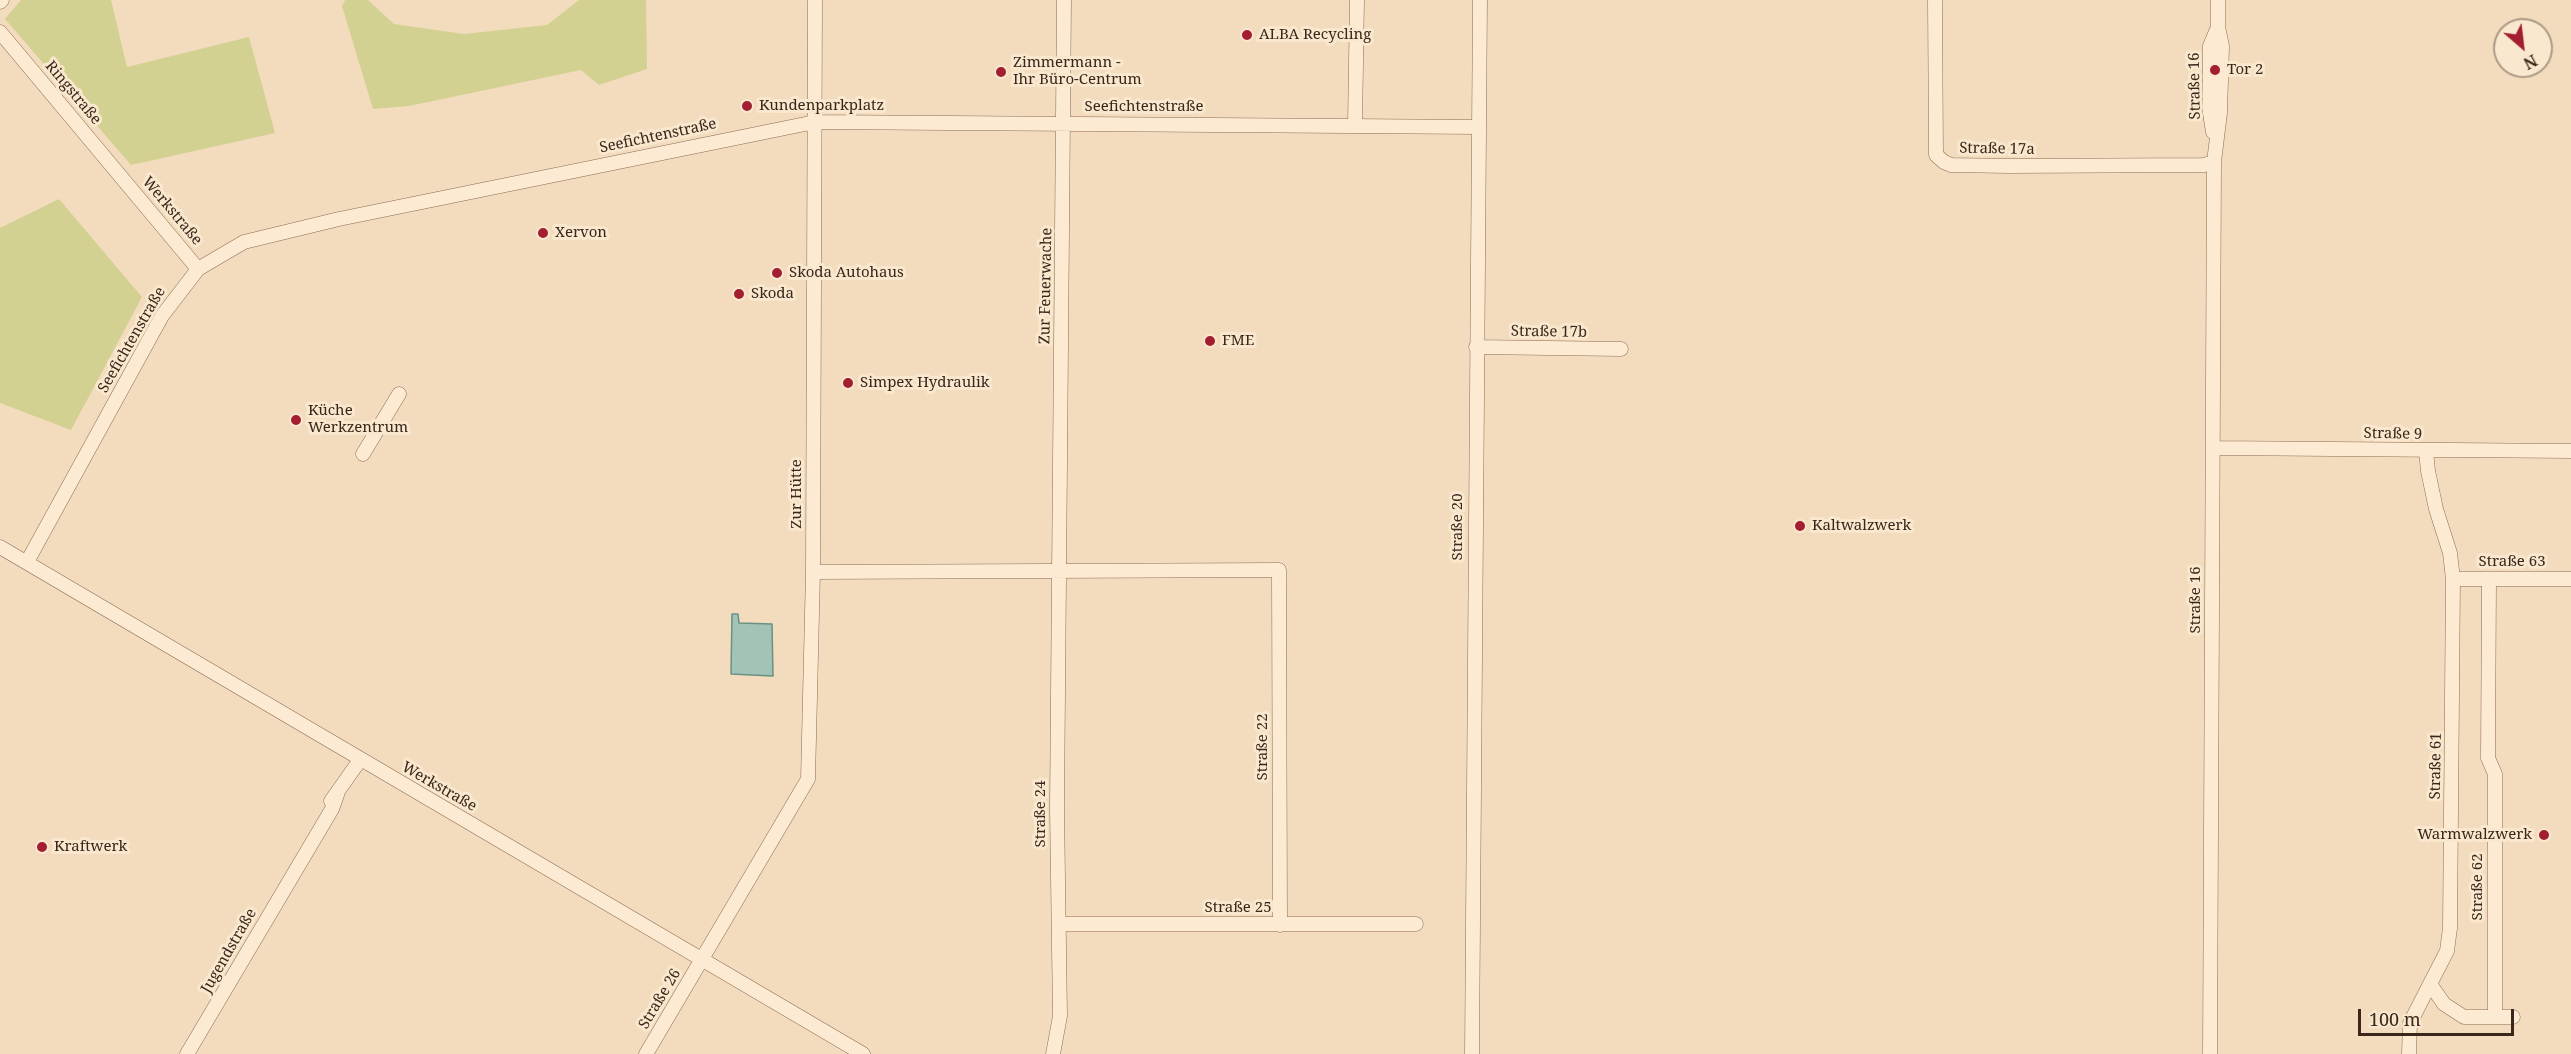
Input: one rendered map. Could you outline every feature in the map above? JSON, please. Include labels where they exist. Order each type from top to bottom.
[{"type":"street","name":"Zur Hütte","points":[[703,960],[808,779],[813,572],[815,0]]},
{"type":"street","name":"Zur Feuerwache","points":[[1059,573],[1064,0]]},
{"type":"street","points":[[1355,125],[1357,0]]},
{"type":"street","name":"Straße 20","points":[[1472,1054],[1480,0]]},
{"type":"street","name":"Straße 17a","points":[[1935,0],[1936,155],[1944,162],[1951,165],[2009,166],[2204,165],[2214,162]]},
{"type":"street","name":"Straße 16","points":[[2210,1054],[2214,162],[2220,113],[2222,46],[2218,27],[2218,0]]},
{"type":"street","name":"Ringstraße","points":[[0,32],[121,175]]},
{"type":"street","name":"Seefichtenstraße","points":[[27,562],[162,315],[198,268],[244,242],[339,219],[815,122],[1479,127]]},
{"type":"street","name":"Werkstraße","points":[[121,175],[198,268]]},
{"type":"street","name":"Straße 17b","points":[[1476,347],[1621,349]]},
{"type":"street","points":[[363,454],[399,394]]},
{"type":"street","name":"Straße 9","points":[[2214,448],[2571,452]]},
{"type":"street","name":"Straße 61","points":[[2409,1054],[2410,1023],[2447,951],[2450,928],[2453,579],[2450,553],[2434,500],[2426,451]]},
{"type":"street","name":"Werkstraße","points":[[0,547],[863,1054]]},
{"type":"street","name":"Straße 22","points":[[1059,573],[1279,570],[1280,925]]},
{"type":"street","points":[[813,572],[1059,573]]},
{"type":"street","name":"Straße 24","points":[[1053,1054],[1060,1016],[1059,573]]},
{"type":"street","name":"Straße 63","points":[[2453,579],[2571,579]]},
{"type":"street","name":"Straße 62","points":[[2489,579],[2487,758],[2494,774],[2495,1017]]},
{"type":"street","name":"Jugendstraße","points":[[187,1054],[298,864],[299,855],[316,823],[360,759]]},
{"type":"street","name":"Straße 25","points":[[1059,924],[1416,924]]},
{"type":"street","name":"Straße 26","points":[[646,1054],[703,960]]},
{"type":"street","points":[[2430,984],[2444,1004],[2464,1017],[2513,1017]]},
{"type":"shaded area","points":[[21,0],[111,0],[127,67],[249,37],[275,133],[131,165],[5,19]]},
{"type":"shaded area","points":[[345,0],[368,0],[394,24],[464,34],[547,25],[579,0],[646,0],[647,69],[599,85],[581,70],[409,106],[373,109],[342,6]]},
{"type":"shaded area","points":[[59,199],[142,297],[71,430],[0,403],[0,228]]},
{"type":"shaded area","points":[[732,614],[738,614],[739,623],[772,624],[773,676],[731,674]]},
{"type":"place","name":"ALBA Recycling","points":[[1247,35]]},
{"type":"place","name":"Tor 2","points":[[2215,70]]},
{"type":"place","name":"Zimmermann - Ihr Büro-Centrum","points":[[1001,72]]},
{"type":"place","name":"Kundenparkplatz","points":[[747,106]]},
{"type":"place","name":"Xervon","points":[[543,233]]},
{"type":"place","name":"Skoda Autohaus","points":[[777,273]]},
{"type":"place","name":"Skoda","points":[[739,294]]},
{"type":"place","name":"FME","points":[[1210,341]]},
{"type":"place","name":"Simpex Hydraulik","points":[[848,383]]},
{"type":"place","name":"Küche Werkzentrum","points":[[296,420]]},
{"type":"place","name":"Kaltwalzwerk","points":[[1800,526]]},
{"type":"place","name":"Warmwalzwerk","points":[[2544,835]]},
{"type":"place","name":"Kraftwerk","points":[[42,847]]}]
